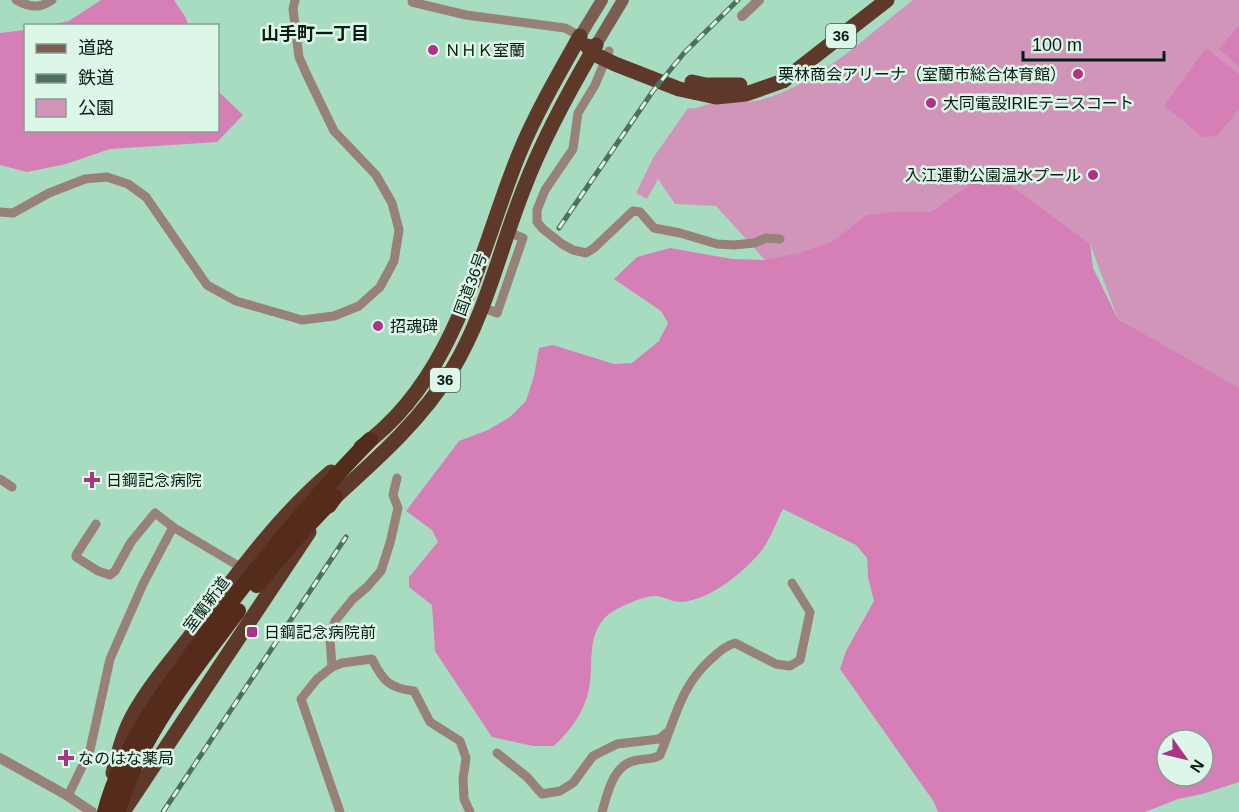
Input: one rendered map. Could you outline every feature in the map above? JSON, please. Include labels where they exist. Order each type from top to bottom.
[{"type":"highway","name":"36","points":[[606,55],[678,88],[716,97],[746,94],[783,81],[887,0]]},
{"type":"highway","points":[[580,36],[606,55]]},
{"type":"highway","name":"国道36号","points":[[98,812],[132,716],[147,694],[242,568],[323,478],[370,440],[409,401],[444,350],[459,318],[520,152],[541,105],[580,36]]},
{"type":"highway","name":"国道36号","points":[[123,812],[335,497],[423,410],[452,369],[482,307],[524,186],[553,121],[606,55]]},
{"type":"highway","name":"室蘭新道","points":[[117,812],[135,766],[155,729],[307,506],[370,440]]},
{"type":"highway","name":"室蘭新道","points":[[105,812],[117,777],[135,738],[152,709],[273,557],[335,497]]},
{"type":"main road","points":[[580,36],[602,0]]},
{"type":"main road","points":[[606,55],[623,0]]},
{"type":"street","points":[[16,0],[28,6],[37,6],[52,0]]},
{"type":"street","points":[[0,212],[13,213],[49,193],[85,179],[107,177],[129,184],[146,197],[207,285],[236,301],[302,320],[334,316],[359,306],[380,287],[394,261],[399,230],[392,203],[387,194],[375,175],[334,132],[306,73],[299,57],[292,9],[295,0]]},
{"type":"street","points":[[742,16],[759,0]]},
{"type":"street","points":[[412,2],[466,15],[565,28],[580,36]]},
{"type":"street","points":[[606,55],[595,85],[578,113],[573,149],[545,190],[537,210],[537,222],[543,229],[573,250],[586,253],[633,211],[640,212],[654,228],[681,233],[717,244],[734,245],[754,243],[766,238],[780,239]]},
{"type":"street","points":[[332,667],[330,639],[335,621],[352,599],[381,571],[398,508],[393,495],[397,478]]},
{"type":"street","points":[[0,479],[12,487]]},
{"type":"street","points":[[96,524],[77,550],[76,557],[106,575],[116,571],[131,542],[155,513],[173,527],[242,568]]},
{"type":"street","points":[[68,796],[90,750],[110,659],[143,584],[173,527]]},
{"type":"street","points":[[602,812],[610,783],[621,768],[636,760],[656,758],[660,755],[684,691],[702,668],[728,645],[735,643],[742,645],[776,664],[790,666],[800,660],[810,612],[792,583]]},
{"type":"street","points":[[340,812],[301,699],[317,679],[332,667],[372,658],[379,675],[398,689],[414,691],[430,722],[460,741],[466,758],[463,779],[464,799],[470,812]]},
{"type":"street","points":[[497,753],[542,794],[560,791],[573,783],[592,756],[617,744],[659,739],[670,731]]},
{"type":"street","points":[[0,758],[92,812]]},
{"type":"green space","points":[[913,0],[1239,0],[1239,389],[1118,319],[1090,244],[948,201],[931,212],[809,251],[765,260],[716,206],[675,204],[658,179],[647,199],[636,193],[653,158],[688,108],[720,102],[749,102],[781,93],[841,58]]},
{"type":"shaded area","points":[[101,0],[174,0],[188,24],[54,24],[69,21]]},
{"type":"shaded area","points":[[1239,25],[1239,66],[1219,49]]},
{"type":"shaded area","points":[[24,30],[24,132],[219,132],[219,92],[243,115],[217,142],[110,149],[66,164],[27,172],[0,165],[0,33]]},
{"type":"shaded area","points":[[1206,48],[1239,74],[1239,109],[1217,136],[1203,137],[1164,106]]},
{"type":"shaded area","points":[[997,180],[1010,185],[1090,244],[1093,268],[1118,319],[1239,388],[1239,782],[1178,799],[1145,812],[938,812],[934,802],[840,669],[846,651],[874,601],[868,577],[867,558],[856,545],[783,509],[762,550],[737,575],[716,590],[705,596],[682,602],[650,596],[618,608],[601,622],[593,642],[589,687],[584,705],[574,724],[554,746],[533,746],[492,737],[435,651],[432,605],[409,587],[409,577],[438,542],[432,530],[406,511],[459,441],[488,430],[510,417],[526,401],[534,376],[539,348],[553,345],[614,364],[632,363],[659,341],[668,323],[661,311],[614,279],[637,257],[670,248],[732,259],[763,260],[799,253],[832,242],[867,215],[931,212],[975,181]]},
{"type":"railway","points":[[559,228],[653,91],[684,53],[738,0]]},
{"type":"railway","points":[[163,812],[346,537]]},
{"type":"place","name":"ＮＨＫ室蘭","points":[[433,50]]},
{"type":"place","name":"栗林商会アリーナ（室蘭市総合体育館）","points":[[1078,74]]},
{"type":"place","name":"大同電設IRIEテニスコート","points":[[931,103]]},
{"type":"place","name":"入江運動公園温水プール","points":[[1093,175]]},
{"type":"place","name":"招魂碑","points":[[378,326]]},
{"type":"place","name":"日鋼記念病院","points":[[92,480]]},
{"type":"place","name":"日鋼記念病院前","points":[[252,632]]},
{"type":"place","name":"なのはな薬局","points":[[66,758]]},
{"type":"district","name":"山手町一丁目","points":[[315,34]]}]
